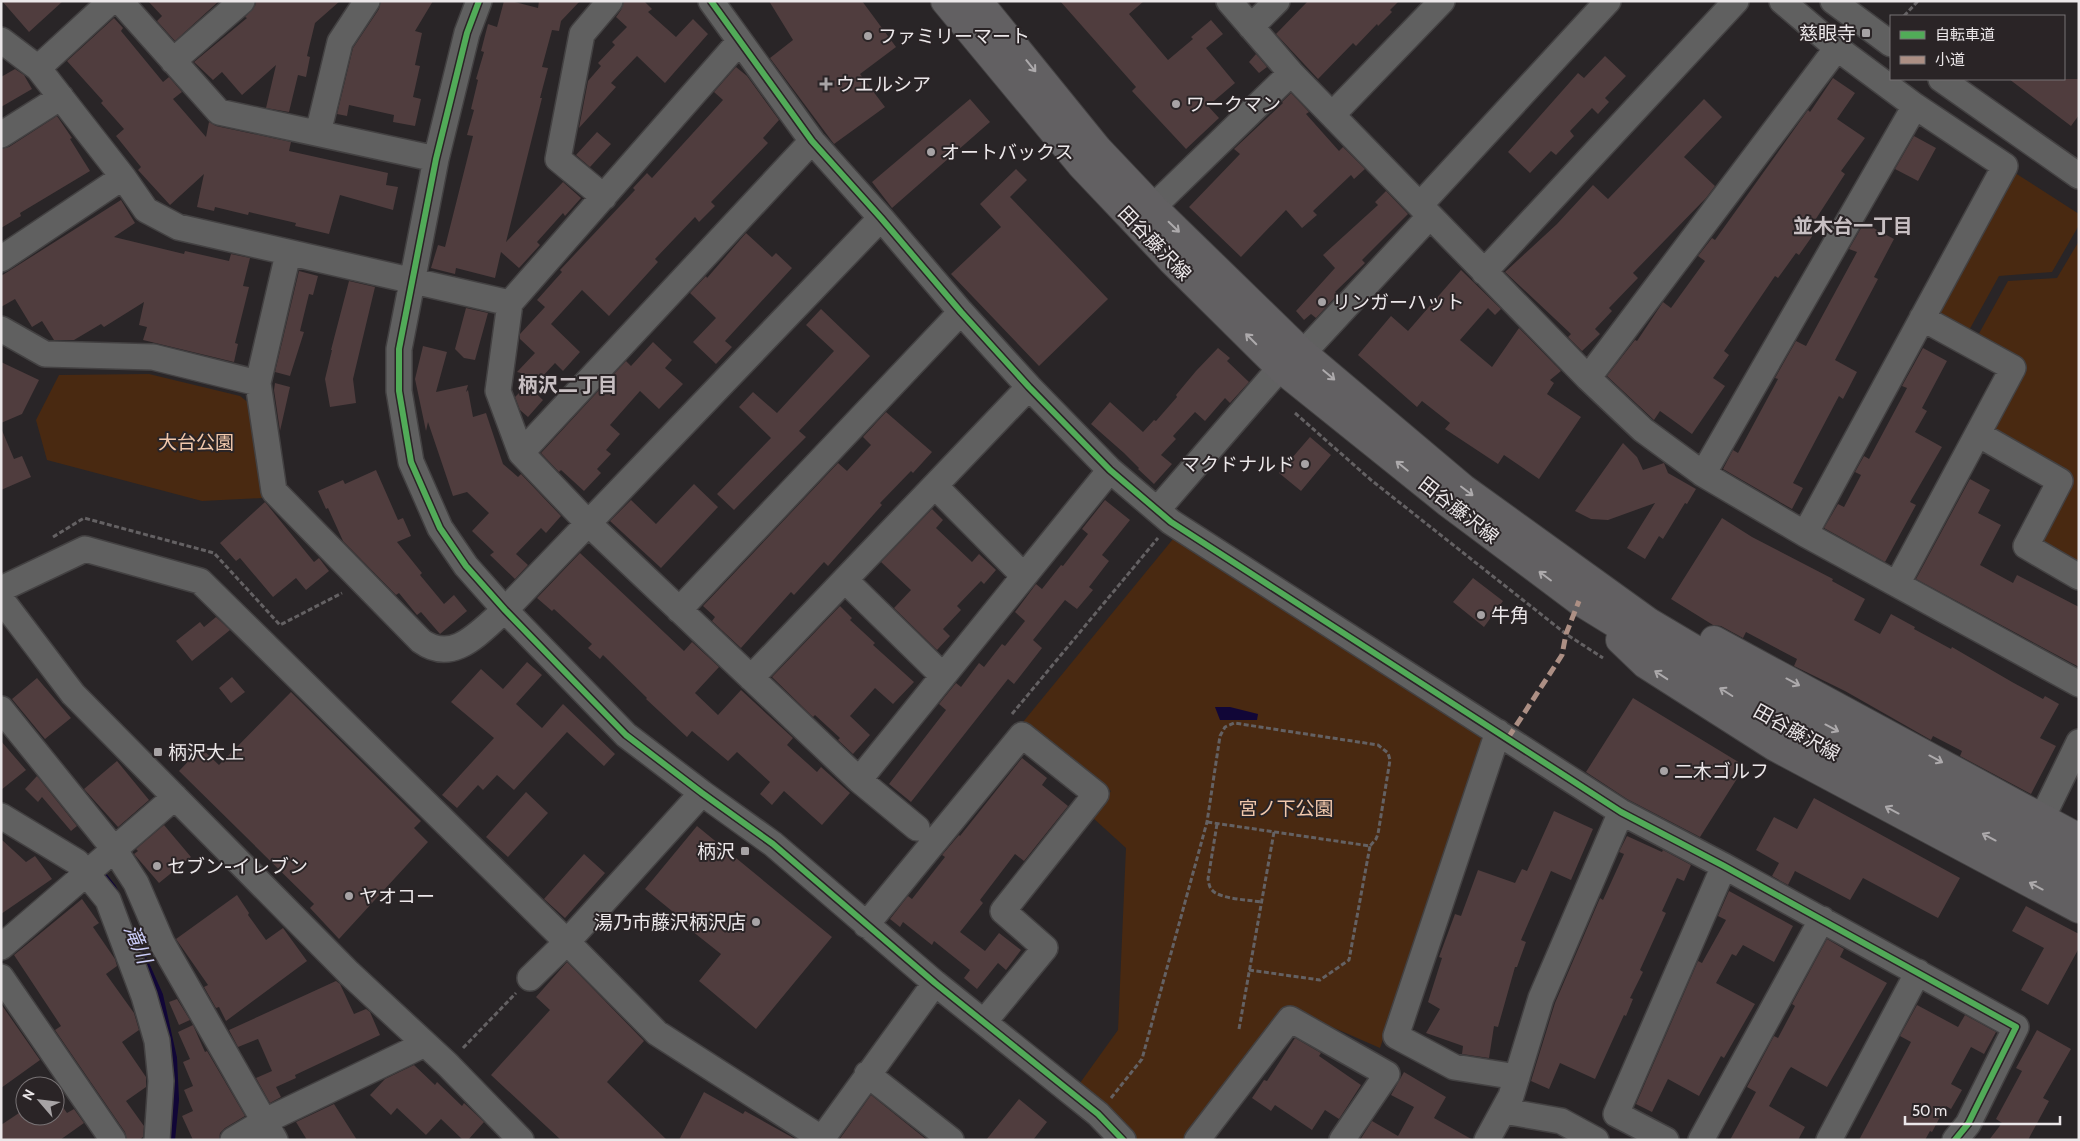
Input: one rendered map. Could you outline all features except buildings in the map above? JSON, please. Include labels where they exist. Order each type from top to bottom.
[{"type":"main road","name":"田谷藤沢線","points":[[945,1],[1081,166],[1172,261],[1280,368],[1448,503],[1579,601],[1782,726],[2079,885]]},
{"type":"main road","name":"田谷藤沢線","points":[[978,1],[1098,149],[1153,207],[1303,353],[1464,488],[1649,622],[1789,704],[2079,860]]},
{"type":"main road","points":[[1564,561],[1737,652],[2079,838]]},
{"type":"main road","points":[[1579,601],[1645,664],[1735,723],[1775,747],[2079,909]]},
{"type":"street","points":[[38,68],[111,1]]},
{"type":"street","points":[[120,1],[219,112],[436,159]]},
{"type":"street","points":[[173,61],[242,1]]},
{"type":"street","points":[[318,133],[340,42],[367,1]]},
{"type":"street","points":[[479,1],[467,33],[436,159],[399,349],[399,391],[411,462],[440,528],[466,566],[505,610],[626,735],[773,844],[934,983],[1098,1114],[1123,1140]]},
{"type":"street","points":[[604,197],[558,159],[582,34],[610,1]]},
{"type":"street","points":[[711,1],[812,141],[961,312],[1029,388],[1110,470],[1171,522],[1621,812],[1822,919],[2016,1027],[1968,1124],[1955,1140]]},
{"type":"street","points":[[1229,1],[1292,73],[1332,115],[1588,378],[1643,430],[1703,474],[1805,534],[2079,684]]},
{"type":"street","points":[[1252,27],[1277,1]]},
{"type":"street","points":[[1332,115],[1442,1]]},
{"type":"street","points":[[1303,353],[1608,1]]},
{"type":"street","points":[[1484,272],[1736,1]]},
{"type":"street","points":[[1782,1],[1837,48],[1915,106],[2005,166],[1805,534]]},
{"type":"street","points":[[1833,1],[1890,43]]},
{"type":"street","points":[[1,40],[38,68],[146,210],[178,227],[288,254],[510,303]]},
{"type":"street","points":[[739,42],[510,303],[498,391],[521,453],[589,524],[859,780],[917,828]]},
{"type":"street","points":[[1588,378],[1837,48]]},
{"type":"street","points":[[1153,207],[1292,73]]},
{"type":"street","points":[[1942,80],[2079,176]]},
{"type":"street","points":[[1,135],[61,97]]},
{"type":"street","points":[[1703,474],[1915,106]]},
{"type":"street","points":[[521,453],[812,141]]},
{"type":"street","points":[[1,259],[122,177]]},
{"type":"street","points":[[288,254],[258,382],[274,491],[421,641],[430,648],[440,651],[452,650],[465,643],[505,610],[881,218]]},
{"type":"street","points":[[679,610],[961,312]]},
{"type":"street","points":[[1897,584],[2013,368],[1922,318]]},
{"type":"street","points":[[1,329],[45,354],[154,357],[258,382]]},
{"type":"street","points":[[1158,509],[1280,368]]},
{"type":"street","points":[[752,678],[1029,388]]},
{"type":"street","points":[[1978,434],[2060,481],[2026,546],[2079,578]]},
{"type":"street","points":[[859,780],[1110,470]]},
{"type":"street","points":[[935,486],[1024,576]]},
{"type":"street","points":[[1,589],[85,549],[200,581],[657,1033],[822,1139],[934,983]]},
{"type":"street","points":[[845,580],[943,676]]},
{"type":"street","points":[[1,599],[73,694],[349,973],[447,1064],[521,1140]]},
{"type":"street","points":[[1,709],[114,849],[136,883],[162,943],[270,1130]]},
{"type":"street","points":[[1498,732],[1396,1036],[1454,1067],[1517,1077]]},
{"type":"street","points":[[866,925],[1022,735],[1096,794],[1003,911],[1045,948],[984,1022]]},
{"type":"street","points":[[2042,818],[2079,742]]},
{"type":"street","points":[[530,978],[567,942],[702,793]]},
{"type":"street","points":[[1,947],[175,797]]},
{"type":"street","points":[[1487,1140],[1504,1111],[1517,1077],[1541,998],[1621,812]]},
{"type":"street","points":[[1,816],[77,862],[108,900],[144,996],[157,1041],[161,1081],[157,1140]]},
{"type":"street","points":[[1666,1140],[1616,1114],[1724,866]]},
{"type":"street","points":[[1701,1140],[1822,919]]},
{"type":"street","points":[[1830,1140],[1918,972]]},
{"type":"street","points":[[1,977],[113,1140]]},
{"type":"street","points":[[1197,1140],[1290,1019],[1387,1074],[1342,1140]]},
{"type":"street","points":[[233,1140],[270,1130],[425,1044]]},
{"type":"street","points":[[867,1074],[951,1140]]},
{"type":"street","points":[[1504,1111],[1561,1121],[1596,1140]]},
{"type":"path","points":[[1905,15],[1918,1]]},
{"type":"path","points":[[51,539],[84,518],[214,553],[280,625],[347,591]]},
{"type":"path","points":[[1098,1114],[1142,1059],[1207,822],[1220,736],[1225,727],[1234,723],[1378,745],[1385,749],[1390,760],[1378,834],[1376,840],[1370,846],[1349,960],[1320,980],[1249,970]]},
{"type":"path","points":[[1207,822],[1370,846]]},
{"type":"path","points":[[1217,824],[1208,879],[1212,891],[1221,896],[1261,902]]},
{"type":"path","points":[[1239,1029],[1274,832]]},
{"type":"path","points":[[447,1064],[530,978]]},
{"type":"green space","points":[[2012,171],[2079,214],[2079,225],[2052,272],[1999,276],[1967,334],[1935,316]]},
{"type":"green space","points":[[2079,241],[2079,567],[2041,546],[2040,538],[2072,477],[1996,435],[1993,427],[2027,366],[1976,339],[2008,281],[2057,278]]},
{"type":"green space","name":"大台公園","points":[[149,374],[240,396],[250,404],[262,498],[202,501],[47,460],[36,420],[59,375]]},
{"type":"green space","name":"宮ノ下公園","points":[[1173,539],[1485,739],[1380,1048],[1284,1006],[1187,1140],[1138,1140],[1080,1083],[1118,1030],[1126,848],[1092,817],[1111,791],[1023,722]]},
{"type":"shaded area","points":[[1215,707],[1230,707],[1258,714],[1257,720],[1220,720]]},
{"type":"waterway","name":"滝川","points":[[98,868],[117,895]]},
{"type":"waterway","name":"滝川","points":[[136,941],[160,995],[174,1058],[176,1100],[172,1140]]},
{"type":"marked path","points":[[1508,738],[1562,655],[1566,634],[1579,601]]},
{"type":"cycle path","points":[[479,1],[467,33],[436,159],[399,349],[399,391],[411,462],[440,528],[466,566],[505,610],[626,735],[773,844],[935,983],[1098,1114],[1123,1140]]},
{"type":"cycle path","points":[[711,1],[812,141],[961,312],[1029,387],[1110,470],[1171,522],[1621,812],[1724,866],[2016,1027],[1968,1124],[1955,1140]]},
{"type":"place","name":"慈眼寺","points":[[1866,33]]},
{"type":"place","name":"ファミリーマート","points":[[868,36]]},
{"type":"place","name":"ウエルシア","points":[[826,84]]},
{"type":"place","name":"ワークマン","points":[[1176,104]]},
{"type":"place","name":"オートバックス","points":[[931,152]]},
{"type":"place","name":"リンガーハット","points":[[1322,302]]},
{"type":"place","name":"マクドナルド","points":[[1305,464]]},
{"type":"place","name":"牛角","points":[[1481,615]]},
{"type":"place","name":"柄沢大上","points":[[158,752]]},
{"type":"place","name":"二木ゴルフ","points":[[1664,771]]},
{"type":"place","name":"柄沢","points":[[745,851]]},
{"type":"place","name":"セブン-イレブン","points":[[157,866]]},
{"type":"place","name":"ヤオコー","points":[[349,896]]},
{"type":"place","name":"湯乃市藤沢柄沢店","points":[[756,922]]},
{"type":"district","name":"並木台一丁目","points":[[1853,226]]},
{"type":"district","name":"柄沢二丁目","points":[[568,385]]}]
